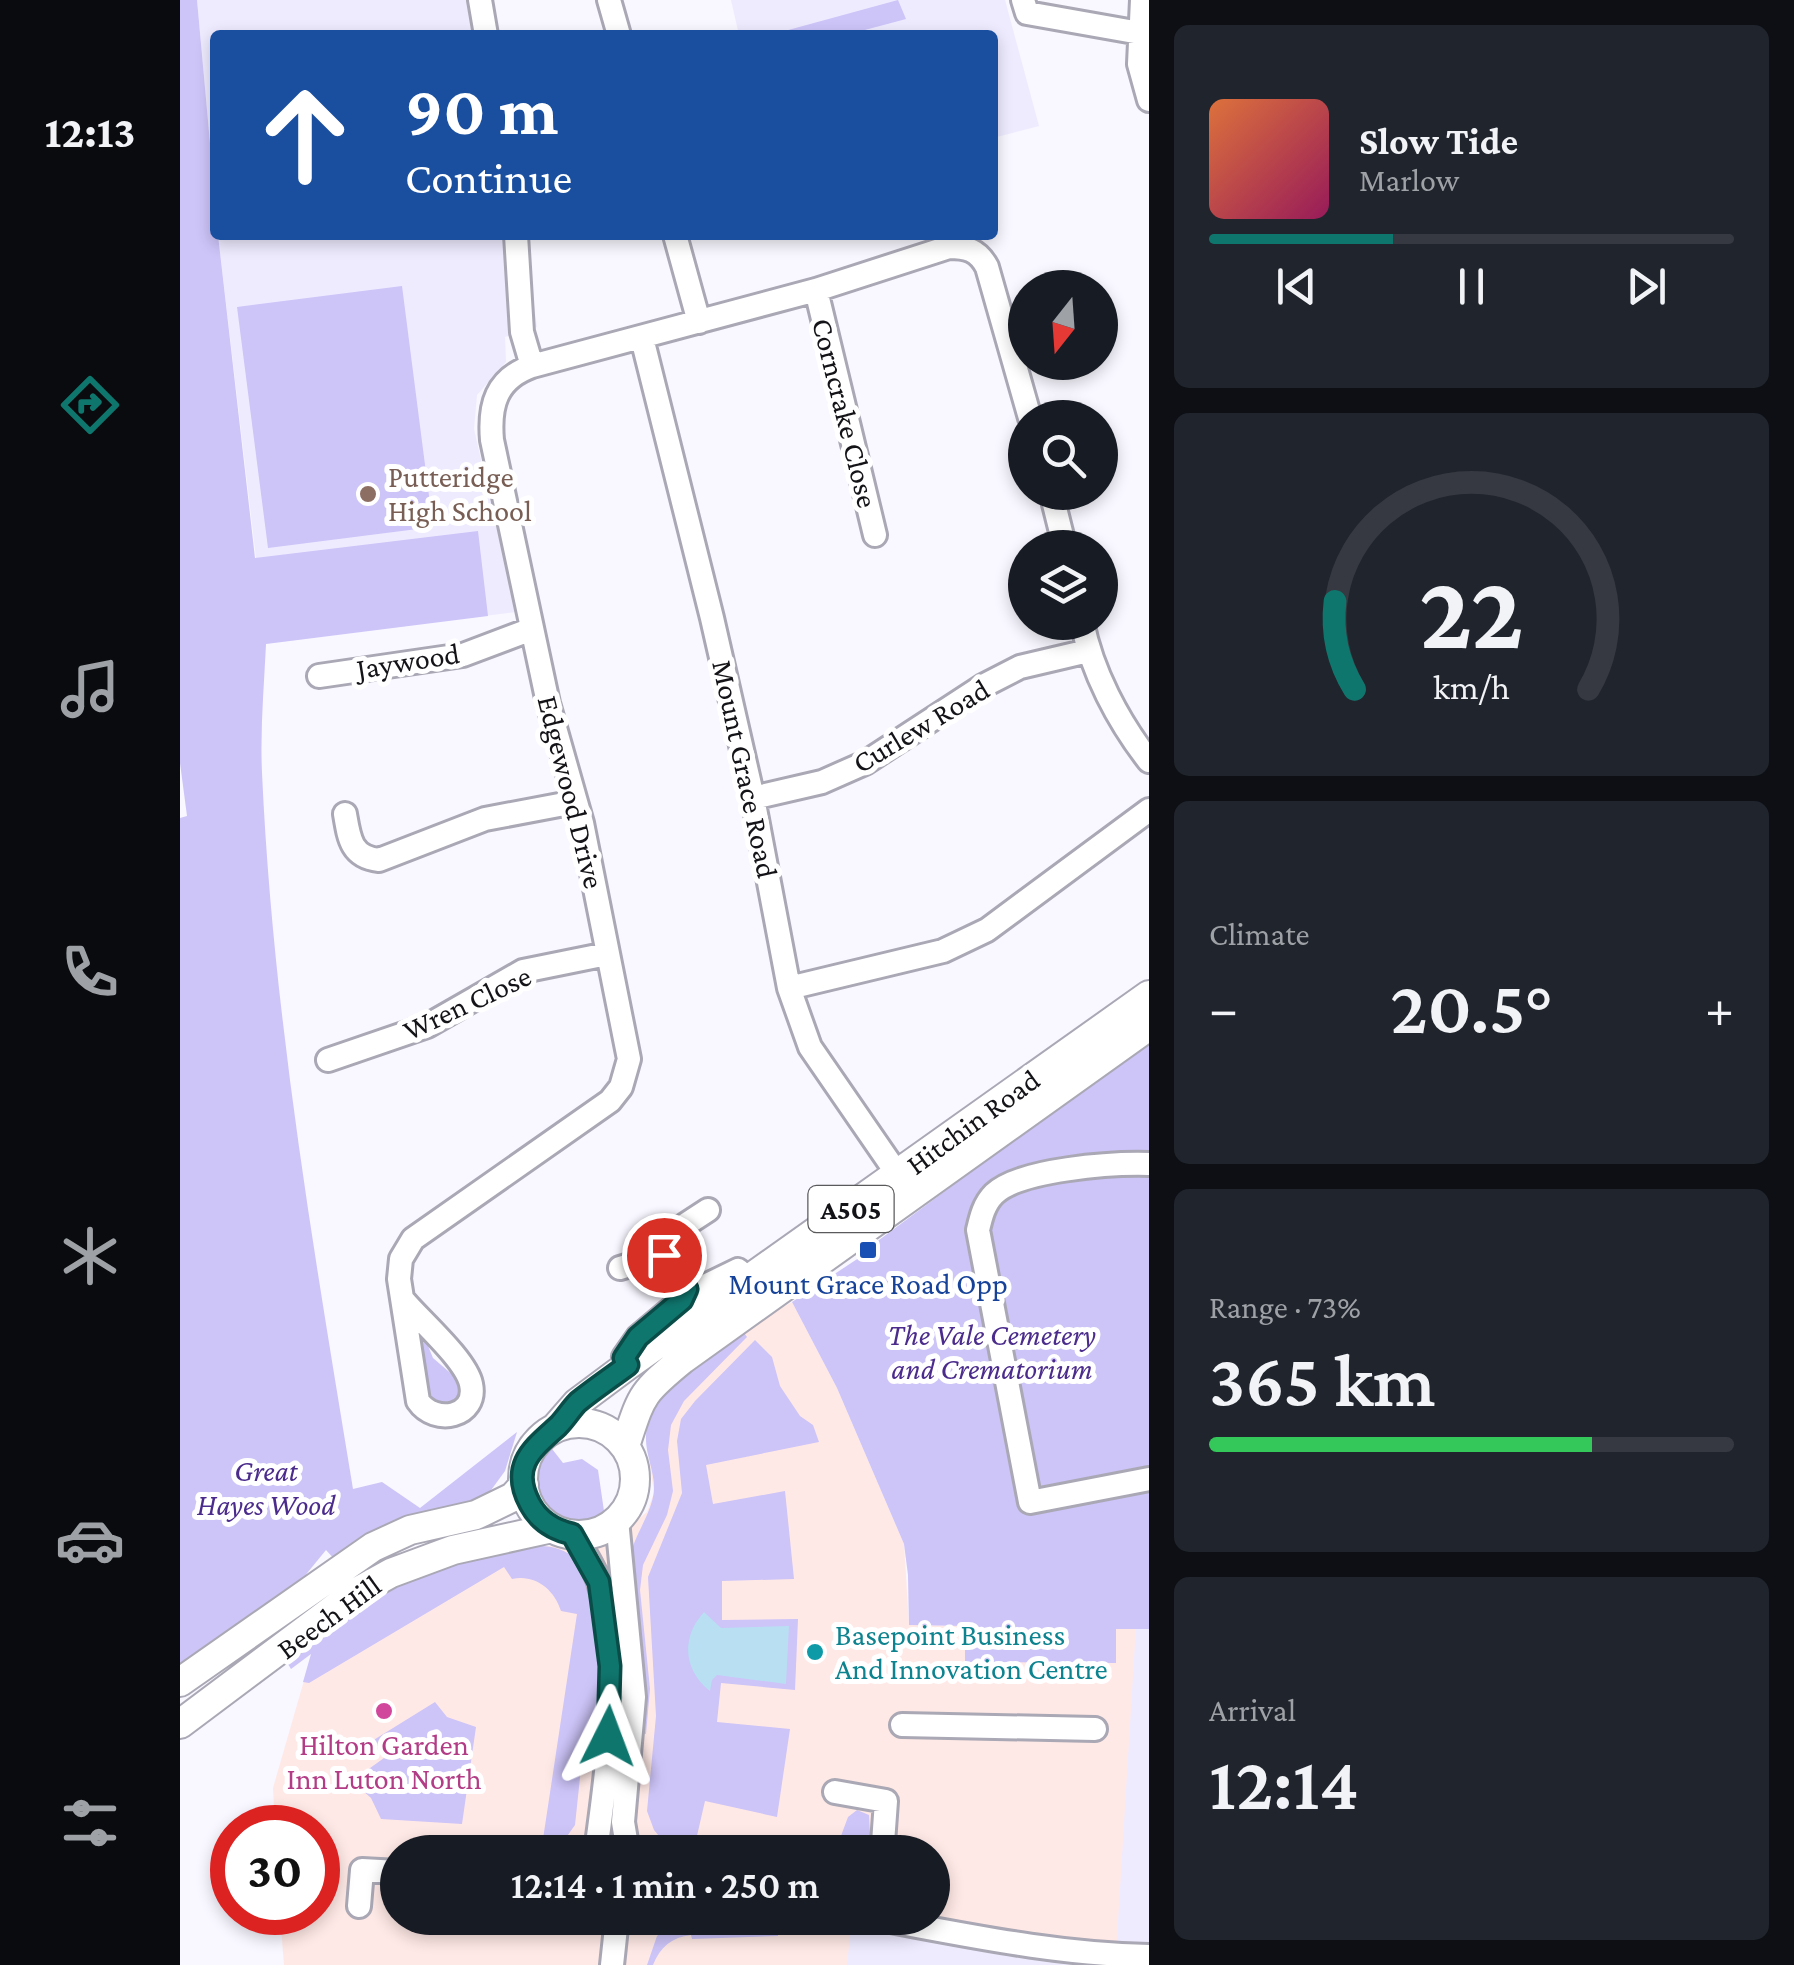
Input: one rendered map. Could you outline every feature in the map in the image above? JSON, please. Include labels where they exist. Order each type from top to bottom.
[{"type":"main road","name":"Hitchin Road","points":[[625,1446],[634,1410],[653,1384],[1149,995]]},
{"type":"main road","name":"Hitchin Road","points":[[556,1427],[577,1403],[749,1280],[906,1186],[1149,1026]]},
{"type":"main road","points":[[556,1427],[586,1423],[614,1435],[625,1446]]},
{"type":"main road","name":"A505","points":[[524,1486],[527,1458],[534,1445],[556,1427]]},
{"type":"main road","name":"A505","points":[[617,1520],[630,1502],[636,1479],[625,1446]]},
{"type":"main road","points":[[524,1486],[533,1510],[562,1531],[596,1532],[617,1520]]},
{"type":"main road","name":"Beech Hill","points":[[180,1682],[373,1547],[410,1530],[476,1515],[513,1497],[524,1486]]},
{"type":"main road","name":"Beech Hill","points":[[180,1724],[355,1593],[391,1573],[453,1550],[562,1531]]},
{"type":"street","points":[[480,0],[485,30]]},
{"type":"street","points":[[609,0],[618,30]]},
{"type":"street","points":[[1023,0],[1027,13],[1140,34]]},
{"type":"street","points":[[1142,0],[1139,64],[1149,100]]},
{"type":"street","points":[[516,240],[522,332],[532,366]]},
{"type":"street","points":[[676,240],[699,322]]},
{"type":"street","name":"Edgewood Drive","points":[[405,1302],[453,1356],[471,1383],[470,1398],[456,1415],[430,1414],[418,1401],[400,1279],[401,1259],[413,1239],[610,1101],[621,1087],[629,1059],[582,822],[532,629],[492,440],[493,400],[503,382],[532,366],[816,290],[949,247],[972,249],[987,268],[1025,400]]},
{"type":"street","name":"Corncrake Close","points":[[816,290],[875,535]]},
{"type":"street","name":"Mount Grace Road","points":[[642,338],[753,798],[789,988],[810,1047],[906,1186]]},
{"type":"street","name":"Jaywood","points":[[332,668],[463,655],[532,629]]},
{"type":"street","points":[[1086,640],[1130,736],[1149,761]]},
{"type":"street","name":"Curlew Road","points":[[753,798],[822,782],[865,763],[983,686],[1020,667],[1088,652]]},
{"type":"street","points":[[345,814],[354,850],[363,857],[379,860],[485,820],[575,802]]},
{"type":"street","points":[[789,988],[944,951],[987,930],[1149,810]]},
{"type":"street","name":"Wren Close","points":[[328,1060],[427,1026],[523,971],[607,954]]},
{"type":"street","points":[[1149,1164],[1110,1162],[1014,1181],[993,1195],[978,1230],[1030,1502],[1149,1479]]},
{"type":"street","points":[[620,1268],[664,1255],[685,1224],[708,1210]]},
{"type":"street","points":[[664,1255],[688,1290]]},
{"type":"street","points":[[688,1290],[702,1288],[738,1270],[749,1280]]},
{"type":"street","points":[[628,1365],[624,1358],[638,1337],[682,1300],[688,1290]]},
{"type":"street","points":[[617,1520],[634,1697],[625,1835]]},
{"type":"street","points":[[562,1531],[599,1582],[608,1635],[612,1696],[598,1835]]},
{"type":"street","points":[[902,1724],[1095,1729]]},
{"type":"street","points":[[835,1792],[886,1801],[884,1835]]},
{"type":"street","points":[[359,1906],[362,1870],[380,1871]]},
{"type":"street","points":[[612,1965],[615,1935]]},
{"type":"street","points":[[943,1935],[1014,1955],[1149,1956]]},
{"type":"shaded area","points":[[197,0],[491,0],[495,30],[210,30],[210,143]]},
{"type":"shaded area","points":[[731,0],[1005,0],[1039,126],[998,137],[998,30],[738,30]]},
{"type":"shaded area","name":"Putteridge High School","points":[[219,240],[525,240],[537,327],[505,337],[506,362],[477,395],[474,429],[516,612],[266,643]]},
{"type":"shaded area","points":[[792,1302],[837,1388],[904,1544],[909,1625],[1149,1629],[1149,1965],[284,1965],[282,1935],[340,1935],[340,1805],[274,1805],[273,1788],[312,1653],[538,1546],[584,1546],[624,1531],[647,1512],[654,1493],[646,1437],[661,1402],[742,1330]]},
{"type":"shaded area","points":[[1136,1626],[1149,1629],[1149,1965],[847,1965],[850,1935],[950,1935],[950,1929],[1116,1955]]},
{"type":"green space","name":"Great Hayes Wood","points":[[180,0],[197,0],[210,143],[210,240],[219,240],[255,558],[478,531],[488,616],[266,644],[262,773],[275,953],[297,1133],[353,1489],[382,1482],[420,1508],[517,1432],[505,1471],[486,1497],[336,1561],[326,1550],[290,1594],[180,1676],[180,818],[187,816],[180,763]]},
{"type":"green space","points":[[898,0],[906,19],[865,30],[788,30]]},
{"type":"green space","points":[[402,286],[433,527],[268,548],[237,307]]},
{"type":"green space","name":"The Vale Cemetery and Crematorium","points":[[1149,1040],[1149,1629],[1116,1629],[1116,1663],[965,1662],[965,1626],[909,1625],[904,1544],[837,1388],[792,1302],[874,1248],[875,1243]]},
{"type":"green space","points":[[414,1323],[419,1324],[433,1358],[462,1383],[464,1390],[455,1407],[430,1405]]},
{"type":"green space","points":[[742,1330],[747,1337],[684,1401],[671,1425],[668,1450],[673,1491],[667,1515],[643,1565],[640,1590],[650,1689],[646,1734],[641,1733],[629,1562],[654,1490],[646,1443],[650,1420],[658,1404],[684,1375]]},
{"type":"green space","points":[[755,1340],[772,1357],[780,1386],[800,1416],[813,1425],[819,1442],[706,1465],[713,1504],[785,1491],[794,1579],[722,1581],[722,1620],[798,1619],[795,1690],[721,1683],[717,1722],[790,1729],[777,1817],[705,1801],[697,1835],[658,1835],[647,1811],[656,1716],[648,1577],[682,1493],[677,1441],[681,1419]]},
{"type":"green space","points":[[549,1445],[563,1463],[582,1459],[598,1470],[605,1518],[586,1524],[569,1523],[543,1507],[534,1478],[538,1461]]},
{"type":"green space","points":[[527,1546],[562,1550],[583,1570],[591,1589],[599,1638],[599,1730],[585,1730],[575,1825],[568,1835],[544,1835],[577,1614],[561,1611],[554,1596],[536,1581],[512,1579],[504,1567],[309,1683],[303,1682],[311,1654],[291,1669],[285,1659],[367,1600],[433,1568]]},
{"type":"green space","points":[[435,1702],[447,1717],[476,1727],[462,1824],[381,1819],[371,1798],[352,1781],[384,1758],[372,1741]]},
{"type":"green space","points":[[857,1810],[869,1815],[870,1835],[841,1835],[848,1817]]},
{"type":"green space","points":[[691,1935],[668,1944],[653,1965],[647,1965],[657,1936]]},
{"type":"green space","points":[[691,1935],[778,1935],[778,1936],[692,1939]]},
{"type":"water","points":[[704,1612],[721,1628],[789,1626],[786,1684],[717,1675],[710,1691],[694,1673],[688,1653],[691,1632]]},
{"type":"place","name":"Putteridge High School","points":[[368,494]]},
{"type":"place","name":"Mount Grace Road Opp","points":[[868,1250]]},
{"type":"place","name":"Basepoint Business And Innovation Centre","points":[[815,1652]]},
{"type":"place","name":"Hilton Garden Inn Luton North","points":[[384,1711]]},
{"type":"route","points":[[608,1736],[612,1696],[599,1582],[572,1534],[552,1528],[533,1510],[524,1486],[524,1471],[534,1445],[577,1403],[628,1365],[624,1358],[638,1337],[682,1300],[688,1290],[664,1255]]}]
